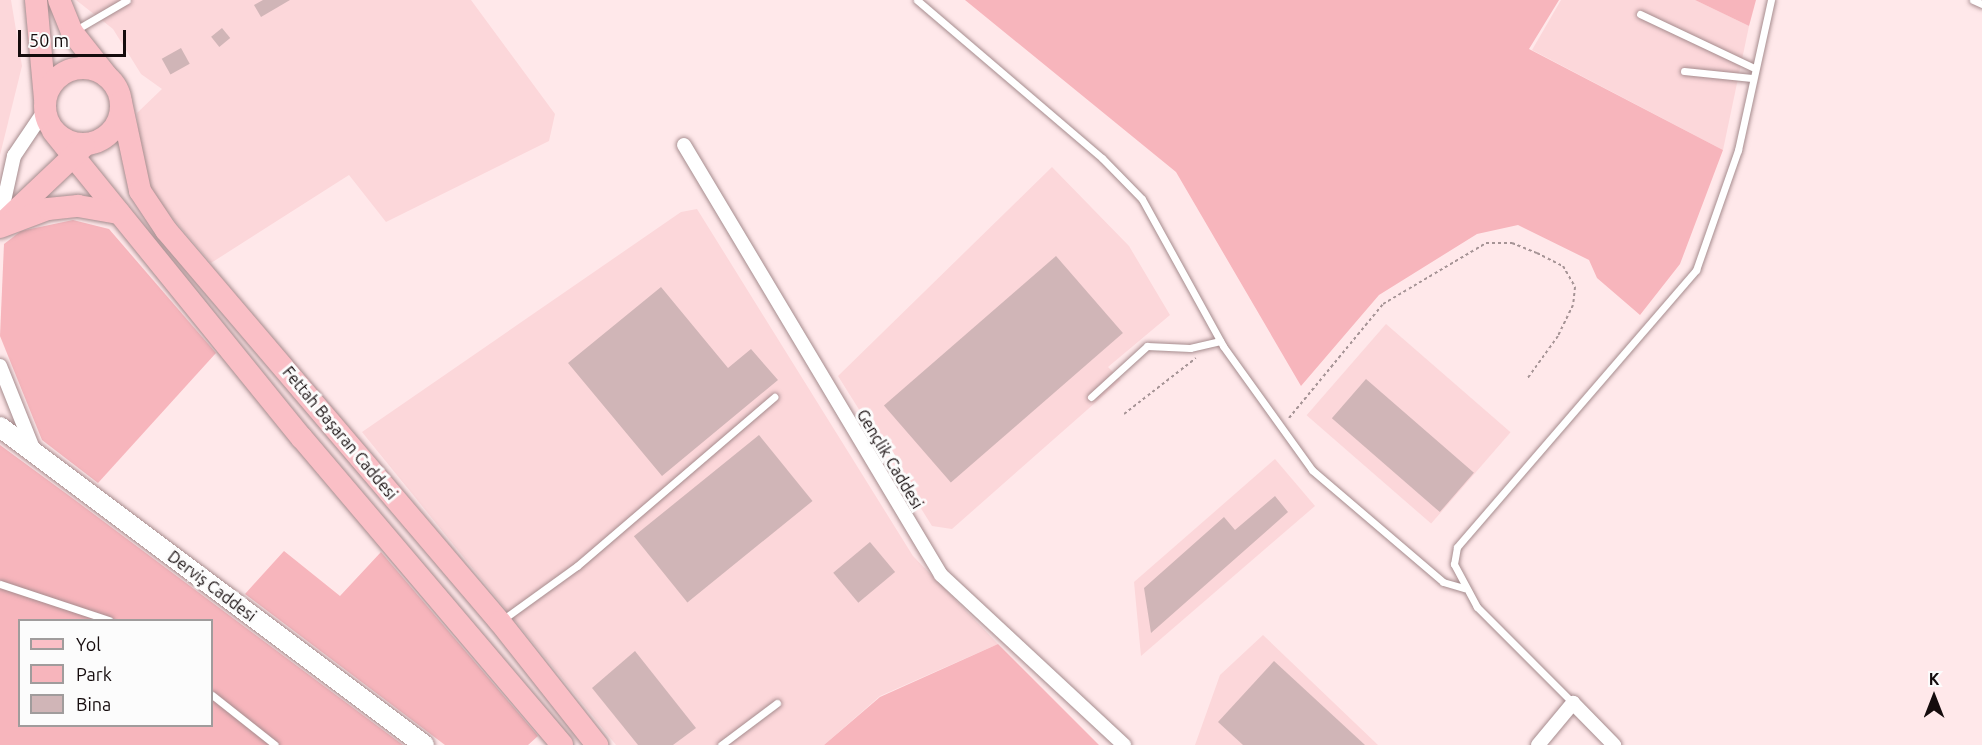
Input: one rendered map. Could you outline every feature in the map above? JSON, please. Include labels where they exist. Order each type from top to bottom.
[{"type":"main road","points":[[36,0],[48,113],[79,150]]},
{"type":"main road","points":[[0,226],[79,150],[112,131],[122,102],[107,76],[72,32],[59,0]]},
{"type":"main road","points":[[48,113],[65,72],[87,68],[107,76]]},
{"type":"main road","name":"Fettah Başaran Caddesi","points":[[122,102],[135,178],[155,214],[500,622],[597,745]]},
{"type":"main road","name":"Fettah Başaran Caddesi","points":[[79,150],[119,213],[562,745]]},
{"type":"main road","points":[[0,226],[48,209],[78,206],[119,213]]},
{"type":"street","points":[[0,219],[14,156],[48,113]]},
{"type":"street","name":"Gençlik Caddesi","points":[[684,145],[941,575],[1124,745]]},
{"type":"street","points":[[0,366],[35,454]]},
{"type":"street","name":"Derviş Caddesi","points":[[0,427],[424,745]]},
{"type":"street","points":[[1538,745],[1573,703],[1614,745]]},
{"type":"lane","points":[[72,32],[127,0]]},
{"type":"lane","points":[[917,0],[1102,158],[1142,199],[1220,341],[1284,425],[1312,470],[1443,582],[1464,588]]},
{"type":"lane","points":[[1573,703],[1464,588],[1454,564],[1457,547],[1696,270],[1738,150],[1754,68],[1771,0]]},
{"type":"lane","points":[[1973,0],[1982,4]]},
{"type":"lane","points":[[1640,14],[1754,68]]},
{"type":"lane","points":[[1684,70],[1752,78]]},
{"type":"lane","points":[[1091,397],[1147,346],[1190,348],[1220,341]]},
{"type":"lane","points":[[500,622],[577,566],[774,397]]},
{"type":"lane","points":[[0,584],[103,619]]},
{"type":"lane","points":[[213,696],[275,745]]},
{"type":"lane","points":[[722,745],[777,703]]},
{"type":"path","points":[[1284,425],[1383,304],[1486,243],[1512,243],[1537,253],[1563,266],[1575,287],[1573,305],[1558,336],[1527,379]]},
{"type":"path","points":[[1124,414],[1220,341]]},
{"type":"shaded area","points":[[0,0],[11,0],[22,66],[0,155]]},
{"type":"shaded area","points":[[76,0],[471,0],[555,114],[549,141],[386,222],[349,175],[211,263],[152,194],[140,159],[137,113],[162,89],[141,74],[113,29]]},
{"type":"shaded area","points":[[1561,0],[1695,0],[1749,26],[1723,150],[1532,50]]},
{"type":"shaded area","points":[[1052,167],[1129,246],[1170,315],[1108,367],[1121,380],[952,529],[932,526],[838,376]]},
{"type":"shaded area","points":[[697,209],[913,556],[998,644],[880,696],[824,745],[616,745],[362,432],[681,212]]},
{"type":"shaded area","points":[[1386,324],[1511,432],[1431,524],[1307,415]]},
{"type":"shaded area","points":[[1275,459],[1315,506],[1141,656],[1134,582]]},
{"type":"shaded area","points":[[1263,635],[1378,745],[1195,745],[1220,675]]},
{"type":"green space","points":[[965,0],[1559,0],[1529,49],[1723,150],[1680,264],[1640,315],[1597,278],[1589,260],[1518,225],[1477,234],[1379,295],[1301,386],[1176,172]]},
{"type":"green space","points":[[1695,0],[1756,0],[1749,26]]},
{"type":"green space","points":[[73,220],[109,229],[216,353],[98,483],[42,440],[0,336],[4,244],[21,231]]},
{"type":"green space","points":[[0,445],[75,500],[403,745],[0,745]]},
{"type":"green space","points":[[284,551],[340,596],[381,552],[538,736],[528,745],[445,745],[245,594]]},
{"type":"green space","points":[[998,644],[1099,745],[824,745],[880,697]]},
{"type":"building","points":[[263,0],[290,0],[261,17],[254,5]]},
{"type":"building","points":[[222,28],[230,38],[219,47],[211,37]]},
{"type":"building","points":[[181,48],[190,64],[170,74],[162,59]]},
{"type":"building","points":[[1056,256],[1123,333],[951,483],[884,406]]},
{"type":"building","points":[[661,287],[728,368],[751,349],[778,380],[662,476],[568,363]]},
{"type":"building","points":[[1366,379],[1474,473],[1440,512],[1332,418]]},
{"type":"building","points":[[759,435],[812,501],[687,602],[634,536]]},
{"type":"building","points":[[1275,496],[1288,512],[1151,633],[1144,588],[1224,517],[1235,530]]},
{"type":"building","points":[[870,542],[895,572],[858,603],[833,573]]},
{"type":"building","points":[[635,651],[696,728],[673,745],[638,745],[592,688]]},
{"type":"building","points":[[1274,661],[1365,745],[1243,745],[1218,722]]}]
